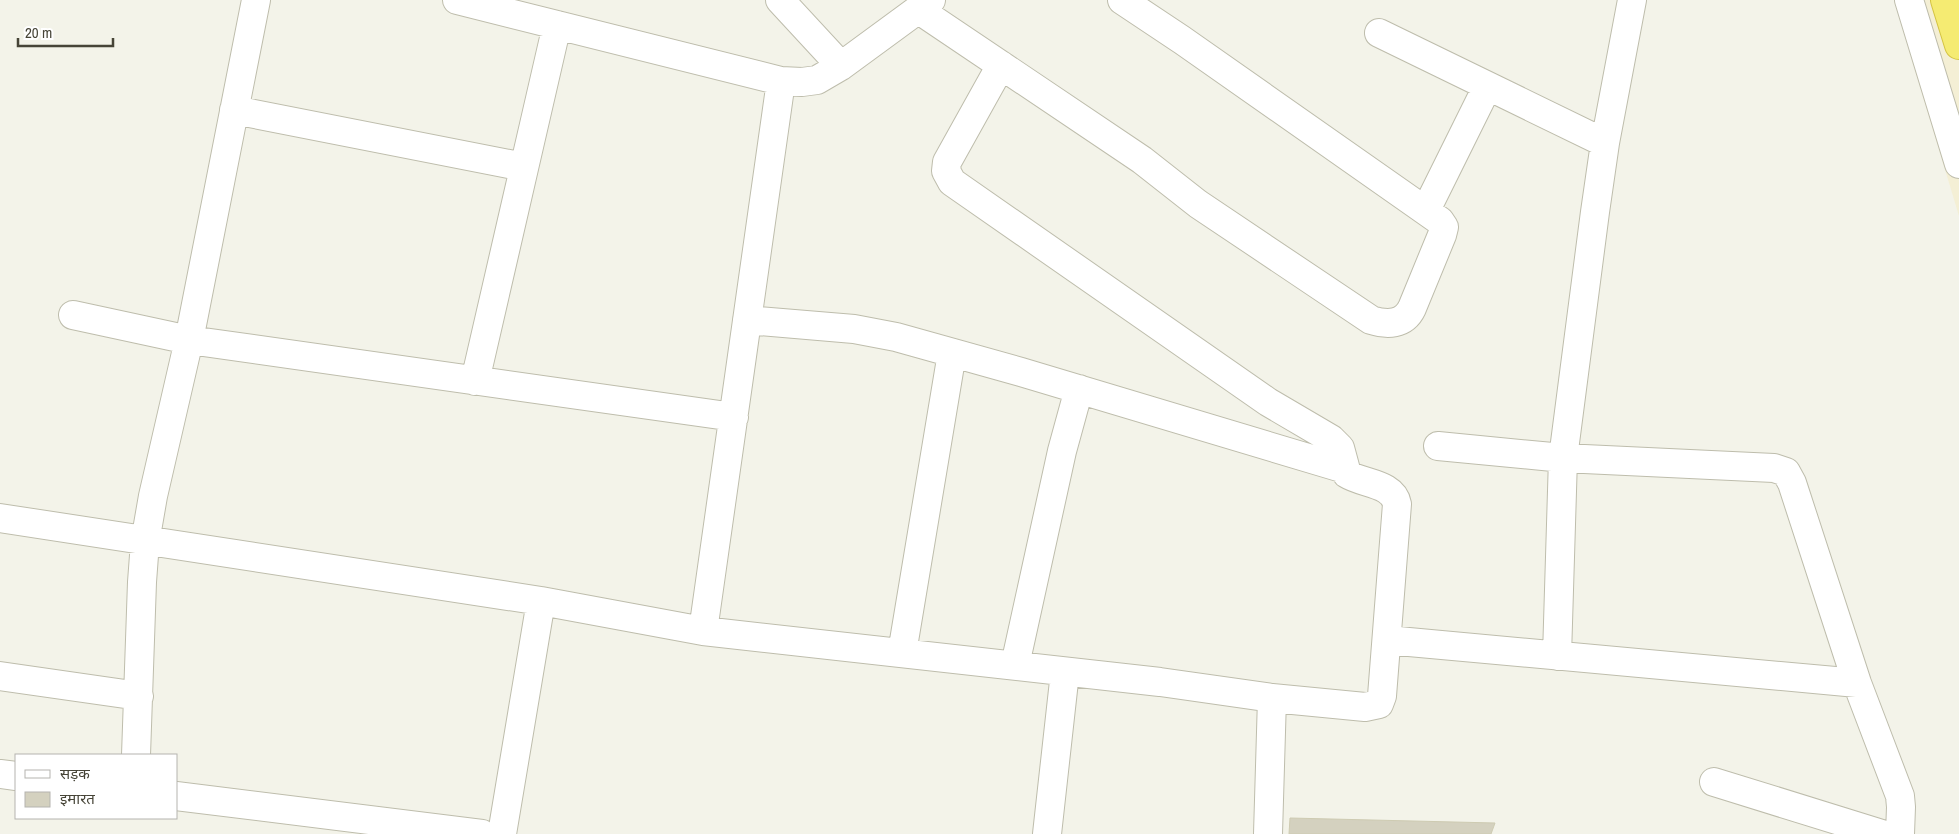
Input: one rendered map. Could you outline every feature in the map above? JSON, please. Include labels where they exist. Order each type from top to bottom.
[{"type":"highway","points":[[1945,0],[1959,45]]},
{"type":"street","points":[[136,754],[142,582],[153,496],[189,340],[256,0]]},
{"type":"street","points":[[457,0],[781,81],[802,82],[817,80],[841,66],[925,5],[1000,64],[1142,160],[1198,204],[1371,320],[1384,324],[1394,323],[1406,318],[1412,308],[1442,235],[1444,227],[1440,221],[1122,0]]},
{"type":"street","points":[[780,0],[841,66]]},
{"type":"street","points":[[1557,656],[1563,458],[1605,143],[1632,0]]},
{"type":"street","points":[[1909,0],[1959,164]]},
{"type":"street","points":[[476,381],[557,25]]},
{"type":"street","points":[[1379,34],[1605,143]]},
{"type":"street","points":[[1000,64],[947,162],[946,171],[952,182],[1268,402],[1332,440],[1341,450],[1345,470]]},
{"type":"street","points":[[704,631],[781,81]]},
{"type":"street","points":[[1426,210],[1487,87]]},
{"type":"street","points":[[234,110],[524,167]]},
{"type":"street","points":[[73,315],[189,340],[734,417]]},
{"type":"street","points":[[0,518],[146,542],[541,601],[704,631],[1160,682],[1272,698],[1365,707],[1379,704],[1382,696],[1387,640],[1396,500],[1395,495],[1388,490],[1352,477],[1345,470],[1079,389],[874,332],[747,320]]},
{"type":"street","points":[[902,653],[952,353]]},
{"type":"street","points":[[1015,665],[1062,451],[1079,389]]},
{"type":"street","points":[[1438,446],[1563,458],[1774,468],[1786,472],[1792,483],[1857,683],[1900,796],[1900,834]]},
{"type":"street","points":[[502,834],[541,601]]},
{"type":"street","points":[[1387,640],[1857,683]]},
{"type":"street","points":[[1047,834],[1066,672]]},
{"type":"street","points":[[0,676],[138,696]]},
{"type":"street","points":[[1268,834],[1272,698]]},
{"type":"street","points":[[0,774],[15,776]]},
{"type":"street","points":[[1714,782],[1882,834]]},
{"type":"street","points":[[178,796],[482,834]]},
{"type":"shaded area","points":[[1894,0],[1959,0],[1959,216]]},
{"type":"building","points":[[1290,818],[1495,823],[1491,834],[1289,834]]}]
